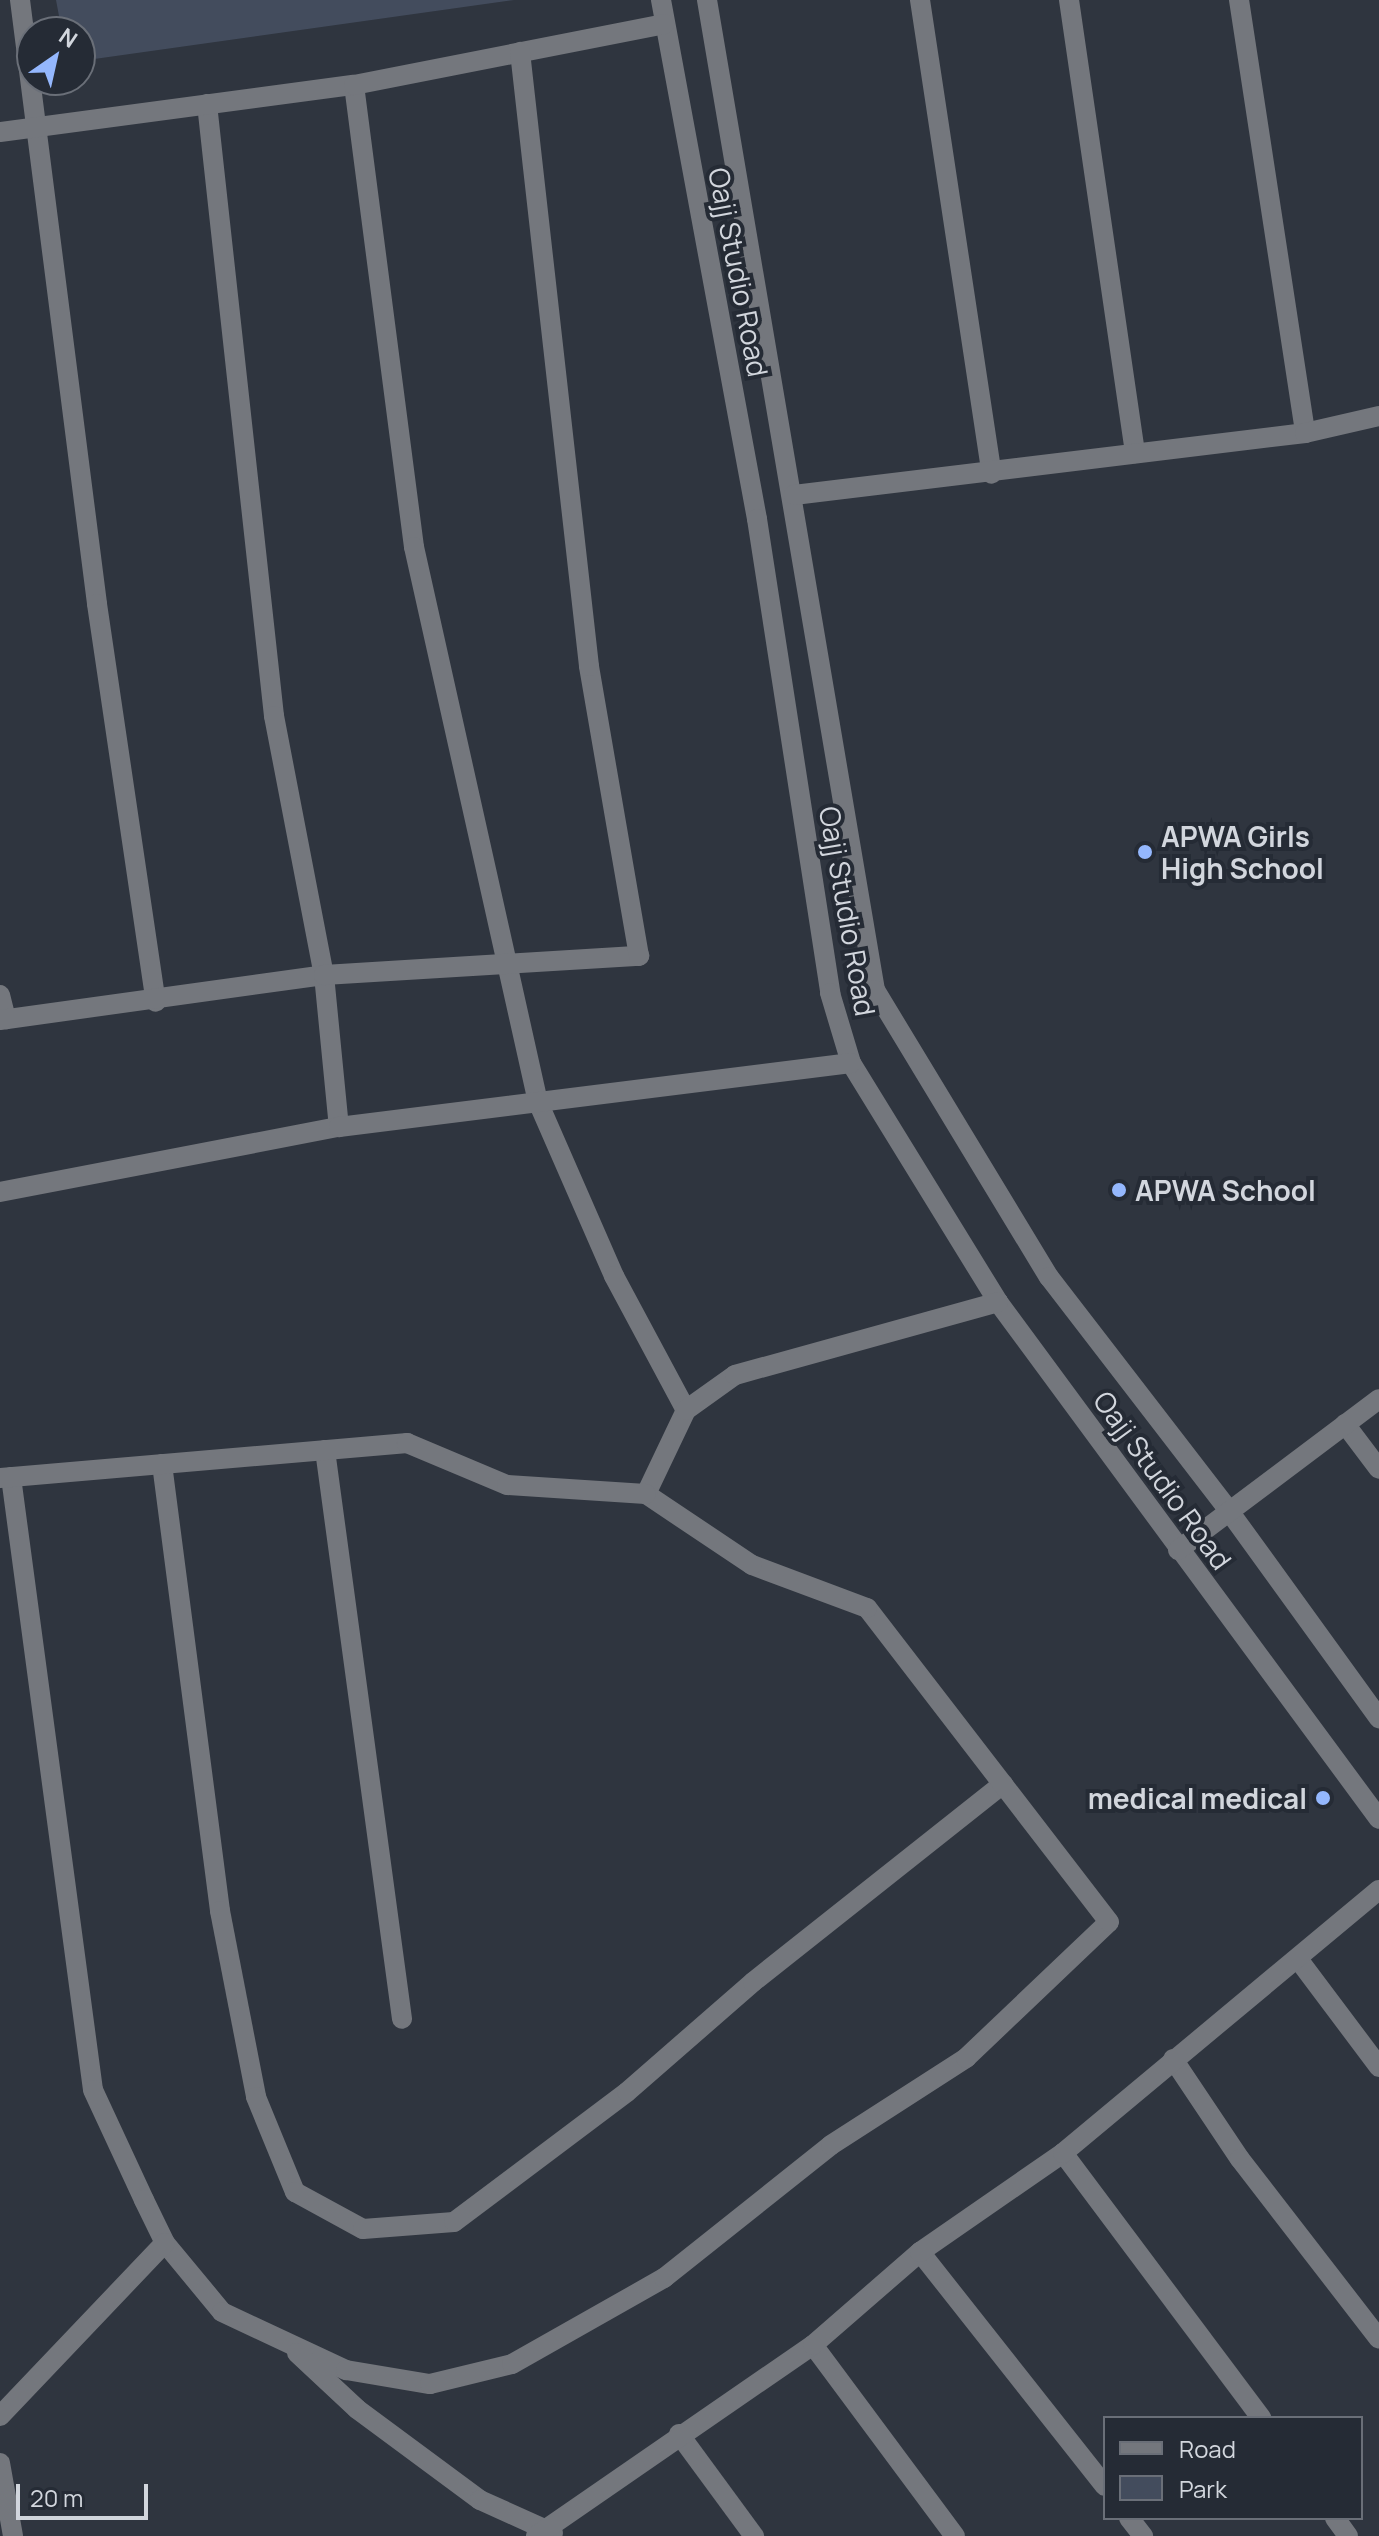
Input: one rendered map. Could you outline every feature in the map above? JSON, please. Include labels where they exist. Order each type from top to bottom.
[{"type":"street","points":[[20,0],[97,604],[156,1002]]},
{"type":"street","name":"Oajj Studio Road","points":[[661,0],[757,519],[830,993],[851,1063],[998,1302],[1379,1819]]},
{"type":"street","name":"Oajj Studio Road","points":[[707,0],[794,495],[875,990],[1049,1277],[1229,1511],[1379,1718]]},
{"type":"street","points":[[920,0],[992,474]]},
{"type":"street","points":[[1069,0],[1135,453]]},
{"type":"street","points":[[1239,0],[1305,433]]},
{"type":"street","points":[[0,132],[38,124],[354,85],[664,24]]},
{"type":"street","points":[[0,995],[3,1020],[156,1002],[324,975],[507,968],[639,956],[589,666],[520,52]]},
{"type":"street","points":[[354,85],[414,547],[538,1102],[614,1276],[686,1410]]},
{"type":"street","points":[[207,104],[274,716],[324,975],[339,1127]]},
{"type":"street","points":[[794,495],[992,474],[1305,433],[1379,416]]},
{"type":"street","points":[[0,1192],[339,1127],[851,1063]]},
{"type":"street","points":[[646,1494],[686,1410],[735,1375],[998,1302]]},
{"type":"street","points":[[1178,1550],[1379,1399]]},
{"type":"street","points":[[1345,1424],[1379,1469]]},
{"type":"street","points":[[407,1443],[507,1485],[646,1494],[752,1565],[867,1608],[1109,1922],[966,2058],[831,2145],[664,2278],[512,2364],[430,2384],[346,2370],[222,2312],[165,2243],[93,2090],[6,1478],[407,1443]]},
{"type":"street","points":[[325,1450],[402,2019]]},
{"type":"street","points":[[162,1464],[220,1911],[256,2097],[295,2192],[363,2229],[454,2222],[627,2092],[753,1982],[1003,1784]]},
{"type":"street","points":[[284,2341],[357,2409],[480,2500],[547,2533],[679,2434],[813,2345],[920,2252],[1063,2153],[1379,1890]]},
{"type":"street","points":[[1298,1959],[1379,2067]]},
{"type":"street","points":[[1173,2059],[1240,2159],[1379,2339]]},
{"type":"street","points":[[1063,2153],[1260,2416]]},
{"type":"street","points":[[0,2416],[165,2243]]},
{"type":"street","points":[[920,2252],[1103,2483]]},
{"type":"street","points":[[813,2345],[955,2536]]},
{"type":"street","points":[[679,2434],[754,2536]]},
{"type":"street","points":[[0,2463],[13,2536]]},
{"type":"street","points":[[1131,2520],[1143,2536]]},
{"type":"green space","points":[[56,0],[514,0],[96,59],[96,16],[59,16]]},
{"type":"place","name":"APWA Girls High School","points":[[1145,852]]},
{"type":"place","name":"APWA School","points":[[1119,1190]]},
{"type":"place","name":"medical medical","points":[[1323,1798]]}]
